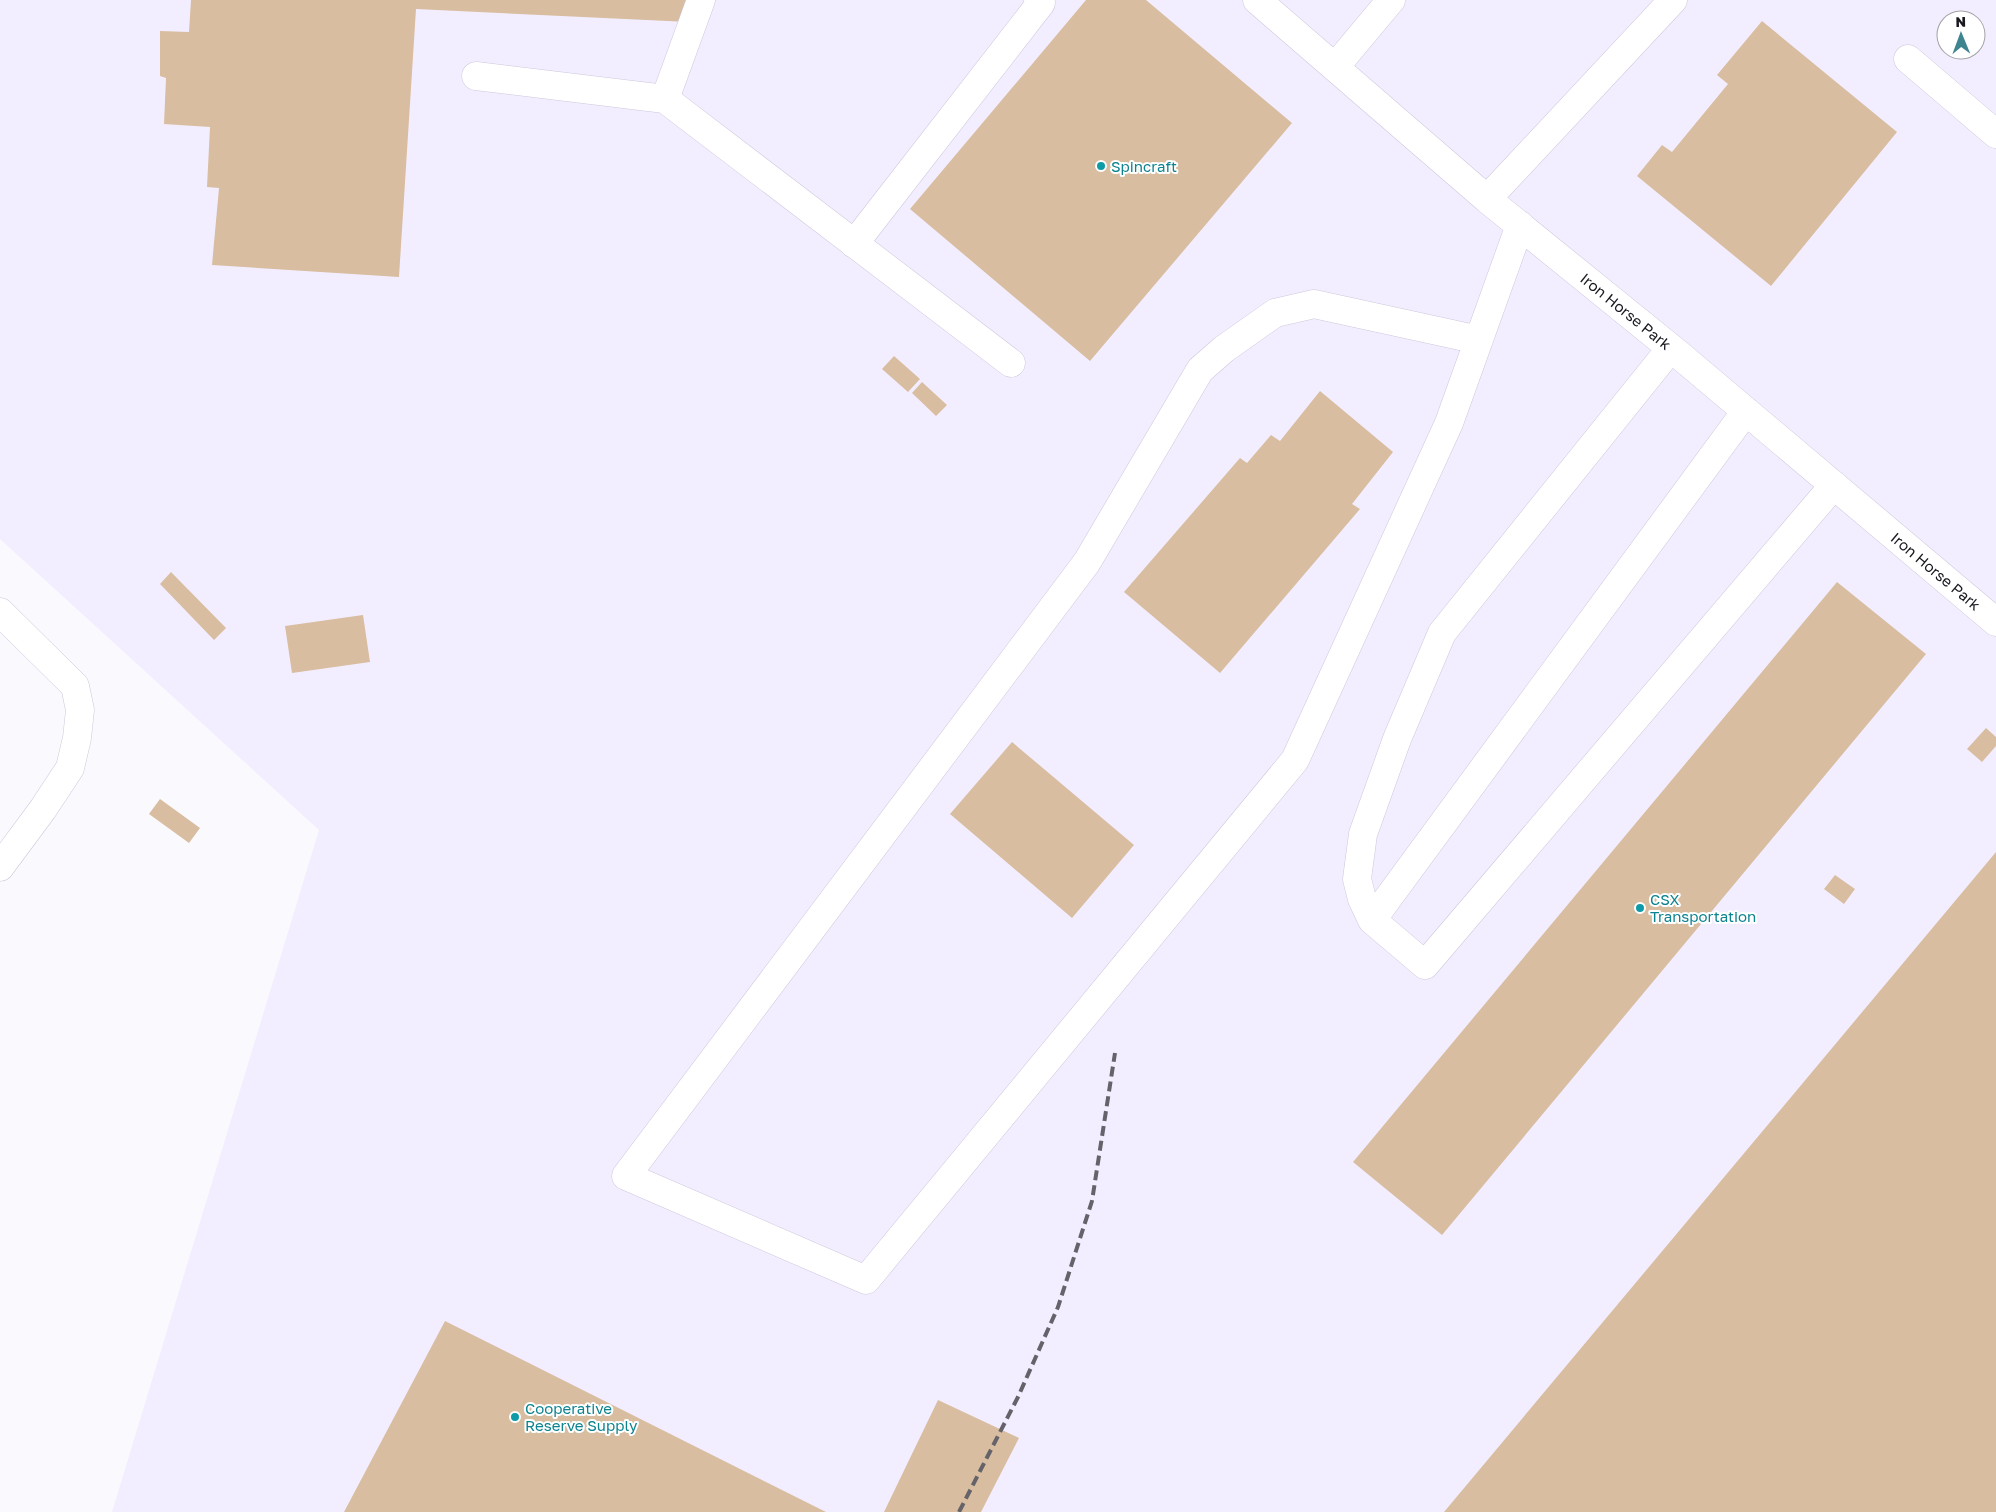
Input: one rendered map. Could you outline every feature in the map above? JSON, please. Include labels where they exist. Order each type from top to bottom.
[{"type":"street","points":[[665,99],[701,0]]},
{"type":"street","points":[[854,244],[1041,3],[1038,0]]},
{"type":"street","name":"Iron Horse Park","points":[[1257,0],[1487,199],[1672,348],[1996,622]]},
{"type":"street","points":[[1335,67],[1391,0]]},
{"type":"street","points":[[1487,199],[1672,0]]},
{"type":"street","points":[[1908,59],[1996,134]]},
{"type":"street","points":[[476,76],[665,99],[1011,363]]},
{"type":"street","points":[[1479,340],[1314,304],[1275,312],[1224,349],[1200,370],[1087,562],[626,1176],[866,1280],[1295,760],[1449,423],[1479,340],[1520,225]]},
{"type":"street","points":[[1672,348],[1442,633],[1397,739],[1363,834],[1357,879],[1362,899],[1372,920],[1425,965],[1834,485]]},
{"type":"street","points":[[1372,920],[1746,410]]},
{"type":"street","points":[[0,612],[75,686],[80,710],[77,738],[70,768],[43,809],[0,867]]},
{"type":"shaded area","points":[[0,0],[1996,0],[1996,1512],[112,1512],[319,830],[0,539]]},
{"type":"building","points":[[191,0],[691,0],[689,22],[416,9],[399,277],[212,265],[219,188],[207,187],[210,127],[164,124],[166,78],[160,76],[160,31],[189,32]]},
{"type":"building","name":"Spincraft","points":[[1086,0],[1146,0],[1292,123],[1090,361],[910,209]]},
{"type":"building","points":[[1762,21],[1897,132],[1771,286],[1637,176],[1662,145],[1672,152],[1728,84],[1717,75]]},
{"type":"building","points":[[894,356],[920,379],[908,392],[882,369]]},
{"type":"building","points":[[922,382],[947,405],[936,416],[912,393]]},
{"type":"building","points":[[1320,391],[1393,452],[1352,504],[1360,509],[1220,673],[1124,592],[1240,458],[1247,463],[1271,435],[1280,441]]},
{"type":"building","points":[[171,572],[226,628],[214,640],[160,584]]},
{"type":"building","name":"CSX Transportation","points":[[1837,582],[1926,654],[1442,1235],[1353,1162]]},
{"type":"building","points":[[363,615],[370,662],[292,673],[285,626]]},
{"type":"building","points":[[1986,728],[1996,737],[1996,746],[1982,762],[1967,749]]},
{"type":"building","points":[[1012,742],[1134,845],[1072,918],[950,814]]},
{"type":"building","points":[[160,799],[200,828],[189,843],[149,814]]},
{"type":"building","points":[[1996,852],[1996,1512],[1444,1512]]},
{"type":"building","points":[[1835,875],[1855,889],[1844,904],[1824,889]]},
{"type":"building","name":"Cooperative Reserve Supply","points":[[445,1321],[826,1512],[344,1512]]},
{"type":"building","points":[[938,1400],[1019,1438],[981,1512],[884,1512]]},
{"type":"railway","points":[[959,1512],[1018,1397],[1058,1307],[1092,1201],[1115,1053]]},
{"type":"place","name":"Spincraft","points":[[1101,166]]},
{"type":"place","name":"CSX Transportation","points":[[1640,908]]},
{"type":"place","name":"Cooperative Reserve Supply","points":[[515,1417]]}]
